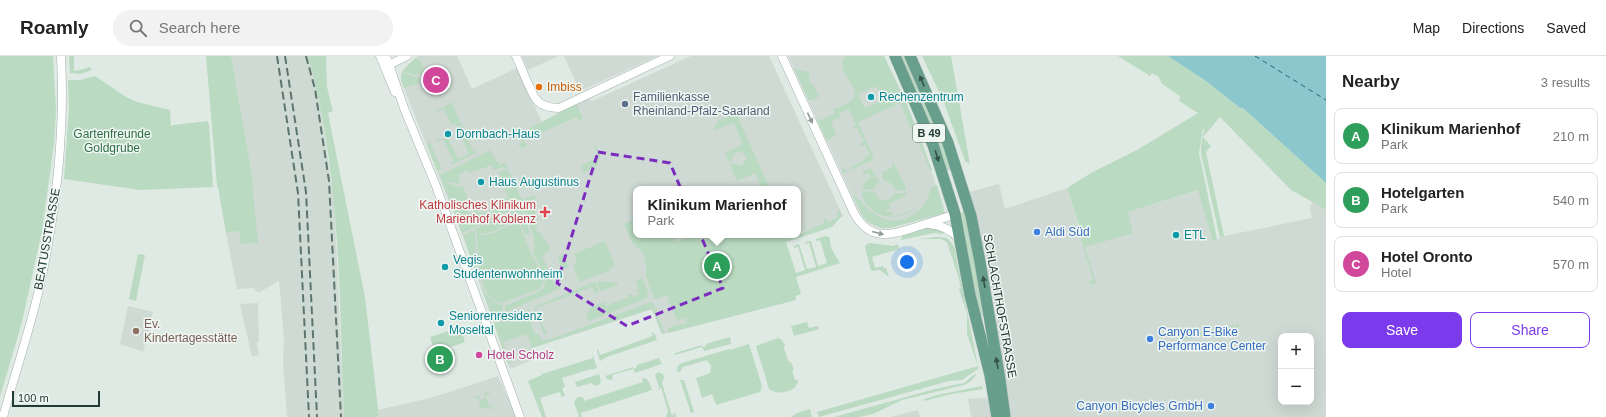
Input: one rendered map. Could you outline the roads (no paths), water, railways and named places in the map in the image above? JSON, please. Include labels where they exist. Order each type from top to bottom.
[{"type":"main road","name":"SCHLACHTHOFSTRASSE","points":[[895,56],[921,114],[944,177],[955,214],[975,315],[989,371],[997,417]]},
{"type":"main road","name":"SCHLACHTHOFSTRASSE","points":[[910,56],[948,143],[959,173],[980,262],[1005,417]]},
{"type":"main road","points":[[944,177],[959,173]]},
{"type":"main road","points":[[955,214],[960,211],[966,200]]},
{"type":"main road","points":[[975,315],[979,320],[990,320]]},
{"type":"street","name":"BEATUSSTRASSE","points":[[2,417],[31,322],[50,232],[60,144],[62,96],[61,56]]},
{"type":"street","points":[[407,56],[385,60],[432,175],[520,417]]},
{"type":"street","points":[[516,56],[536,99],[547,107],[559,108],[670,56]]},
{"type":"street","points":[[782,56],[847,199],[860,222],[872,232],[886,235],[955,214]]},
{"type":"street","points":[[926,224],[941,226],[951,231],[960,240]]},
{"type":"water","points":[[1168,56],[1326,56],[1326,183],[1243,108],[1240,108],[1206,81]]},
{"type":"railway","points":[[277,56],[298,193],[309,417]]},
{"type":"railway","points":[[285,56],[306,192],[317,417]]},
{"type":"railway","points":[[306,56],[315,89],[329,181],[341,417]]},
{"type":"place","name":"Hotel Oronto","points":[[436,80]]},
{"type":"place","name":"Imbiss","points":[[539,87]]},
{"type":"place","name":"Rechenzentrum","points":[[871,97]]},
{"type":"place","name":"Familienkasse Rheinland-Pfalz-Saarland","points":[[625,104]]},
{"type":"place","name":"Dornbach-Haus","points":[[448,134]]},
{"type":"place","name":"Haus Augustinus","points":[[481,182]]},
{"type":"place","name":"Katholisches Klinikum Marienhof Koblenz","points":[[545,212]]},
{"type":"place","name":"Aldi Süd","points":[[1037,232]]},
{"type":"place","name":"ETL","points":[[1176,235]]},
{"type":"place","name":"Klinikum Marienhof","points":[[717,266]]},
{"type":"place","name":"Vegis Studentenwohnheim","points":[[445,267]]},
{"type":"place","name":"Seniorenresidenz Moseltal","points":[[441,323]]},
{"type":"place","name":"Ev. Kindertagesstätte","points":[[136,331]]},
{"type":"place","name":"Canyon E-Bike Performance Center","points":[[1150,339]]},
{"type":"place","name":"Hotel Scholz","points":[[479,355]]},
{"type":"place","name":"Hotelgarten","points":[[440,359]]},
{"type":"place","name":"Canyon Bicycles GmbH","points":[[1211,406]]},
{"type":"park label","name":"Gartenfreunde Goldgrube","points":[[112,141]]}]
